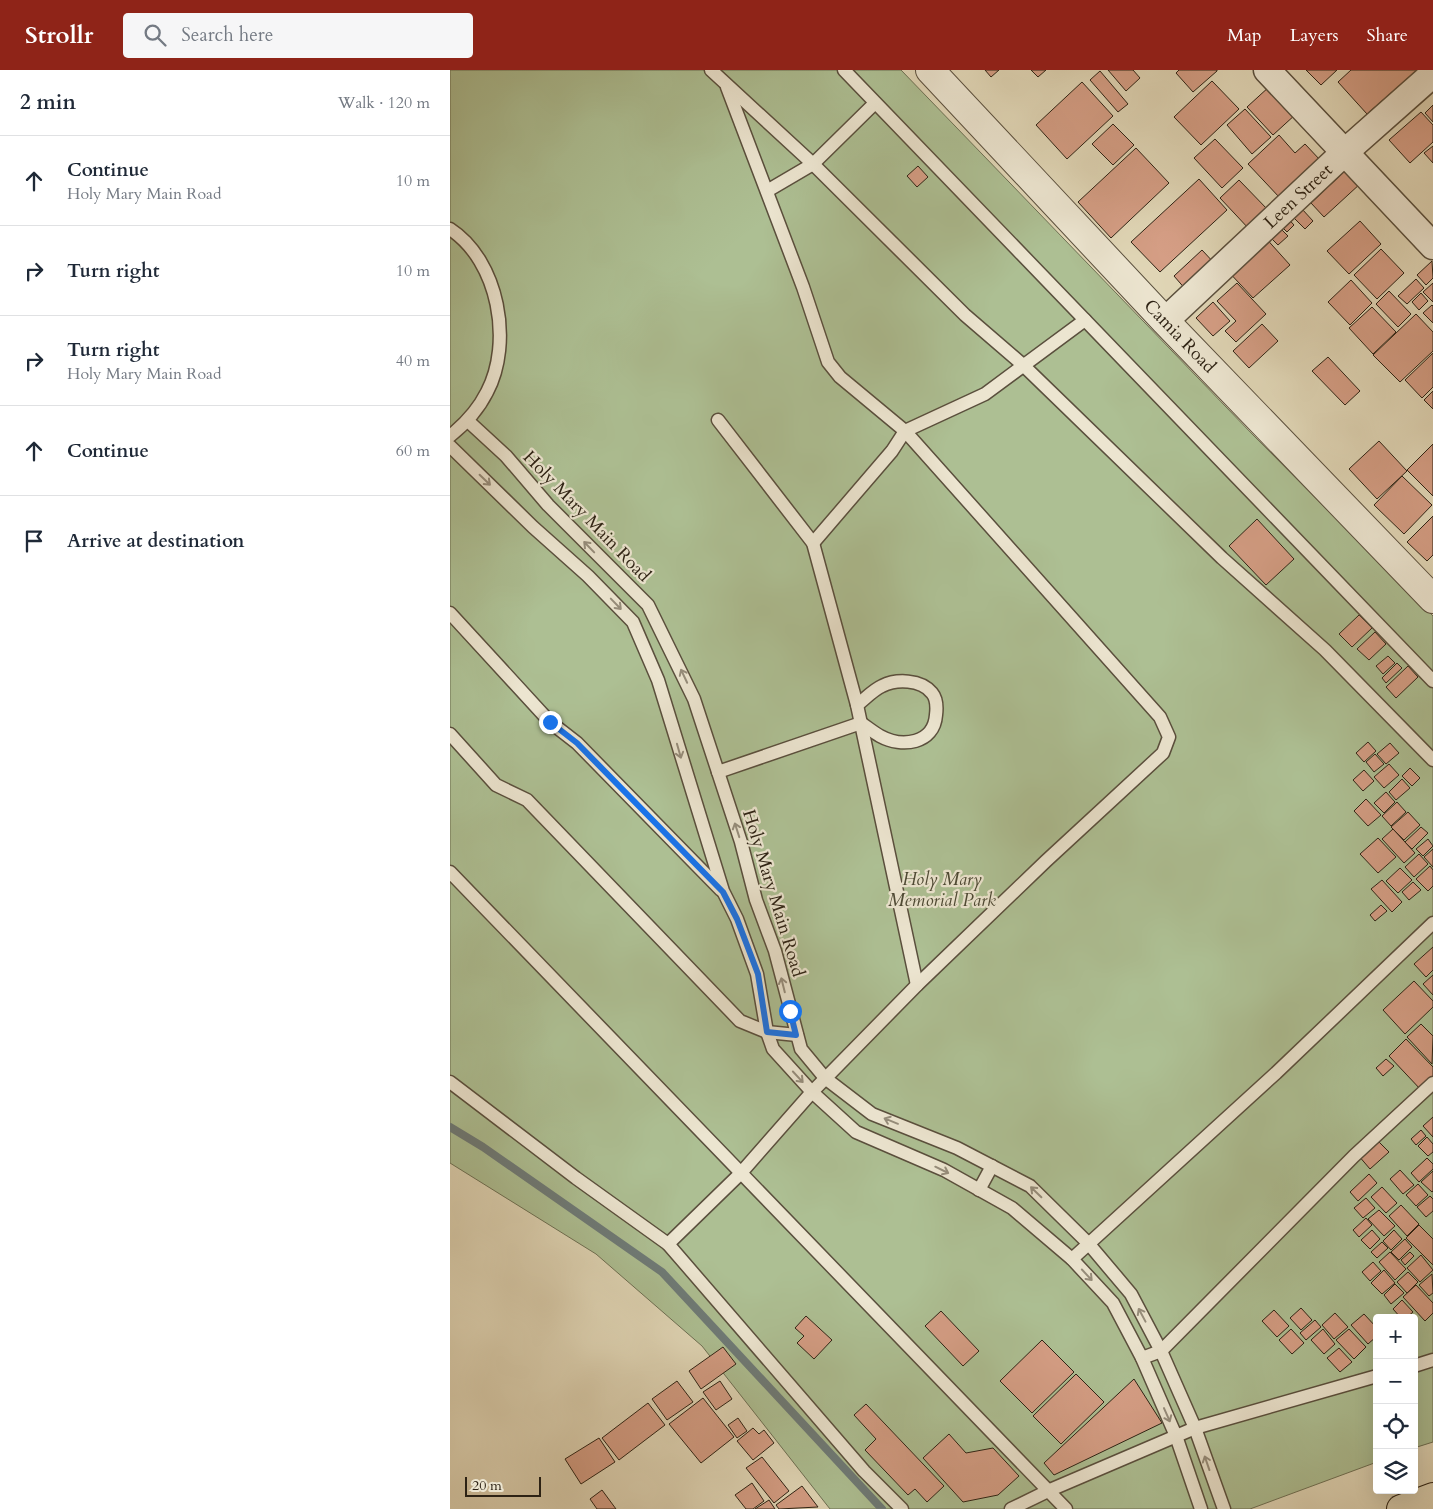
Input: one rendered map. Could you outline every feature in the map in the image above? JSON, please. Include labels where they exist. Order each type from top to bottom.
[{"type":"main road","points":[[1401,1509],[1433,1497]]},
{"type":"street","name":"Camia Road","points":[[930,70],[1165,321],[1433,599]]},
{"type":"street","points":[[1267,70],[1433,246]]},
{"type":"street","name":"Leen Street","points":[[1165,321],[1345,152],[1433,74]]},
{"type":"lane","points":[[711,70],[727,87],[813,164],[965,315],[1023,364],[1222,558],[1325,650],[1433,760]]},
{"type":"lane","points":[[844,70],[1433,681]]},
{"type":"lane","points":[[668,1244],[740,1174],[825,1078],[917,985],[1046,861],[1163,753],[1169,737],[1160,717],[905,431],[840,377],[828,362],[727,87]]},
{"type":"lane","points":[[767,192],[813,164],[876,103]]},
{"type":"lane","points":[[450,436],[468,421],[487,392],[498,359],[500,324],[494,290],[478,258],[452,229]]},
{"type":"lane","points":[[812,543],[892,451],[905,431],[985,394],[1023,364],[1085,320]]},
{"type":"lane","points":[[718,420],[812,543],[857,705],[917,985]]},
{"type":"lane","name":"Holy Mary Main Road","points":[[468,421],[506,456],[548,505],[648,604],[694,699],[741,842],[756,900],[775,951],[801,1049],[825,1078],[872,1114],[957,1148],[1030,1186],[1088,1243],[1131,1294],[1161,1351],[1195,1428],[1224,1509]]},
{"type":"lane","points":[[450,446],[533,527],[588,576],[633,622],[658,680],[723,892],[737,919],[758,974],[767,1032],[774,1049],[812,1092],[856,1132],[944,1170],[1012,1208],[1072,1259],[1113,1303],[1142,1358],[1176,1436],[1201,1509]]},
{"type":"lane","points":[[450,613],[550,722],[577,743],[723,892]]},
{"type":"lane","points":[[857,705],[880,686],[898,681],[919,684],[932,692],[937,704],[936,720],[929,735],[917,742],[900,743],[881,737],[861,723]]},
{"type":"lane","points":[[718,772],[861,723]]},
{"type":"lane","points":[[450,734],[496,785],[527,800],[740,1021],[767,1032],[796,1035]]},
{"type":"lane","points":[[450,872],[740,1174],[1050,1490],[1066,1509]]},
{"type":"lane","points":[[1072,1259],[1276,1074],[1433,923]]},
{"type":"lane","points":[[450,1082],[568,1173],[668,1244],[864,1471],[902,1509]]},
{"type":"lane","points":[[1142,1358],[1161,1351],[1354,1156],[1433,1083]]},
{"type":"lane","points":[[979,1190],[992,1166]]},
{"type":"lane","points":[[1418,1365],[1433,1360]]},
{"type":"lane","points":[[1011,1509],[1050,1490],[1195,1428],[1373,1377]]},
{"type":"green space","name":"Holy Mary Memorial Park","points":[[450,70],[901,70],[1253,435],[1433,616],[1433,1442],[1418,1447],[1418,1314],[1373,1314],[1373,1463],[1250,1509],[830,1509],[702,1346],[596,1254],[450,1163]]},
{"type":"building","points":[[985,70],[999,70],[991,77]]},
{"type":"building","points":[[1031,70],[1046,70],[1038,77]]},
{"type":"building","points":[[1108,70],[1133,70],[1140,78],[1126,91]]},
{"type":"building","points":[[1179,70],[1217,71],[1193,92],[1176,73]]},
{"type":"building","points":[[1306,70],[1337,70],[1321,85]]},
{"type":"building","points":[[1351,70],[1417,70],[1367,114],[1338,82]]},
{"type":"building","points":[[1100,71],[1128,104],[1118,112],[1090,80]]},
{"type":"building","points":[[1212,81],[1239,109],[1201,145],[1174,117]]},
{"type":"building","points":[[1082,82],[1113,116],[1067,159],[1036,125]]},
{"type":"building","points":[[1270,86],[1296,114],[1273,135],[1247,107]]},
{"type":"building","points":[[1433,105],[1433,122],[1425,113]]},
{"type":"building","points":[[1245,109],[1271,137],[1252,154],[1227,125]]},
{"type":"building","points":[[1421,112],[1433,125],[1433,142],[1410,163],[1389,140]]},
{"type":"building","points":[[1113,124],[1134,145],[1113,165],[1092,144]]},
{"type":"building","points":[[1279,135],[1295,153],[1305,144],[1321,161],[1280,198],[1248,164]]},
{"type":"building","points":[[1215,139],[1243,168],[1222,188],[1194,158]]},
{"type":"building","points":[[1433,146],[1433,163],[1424,153]]},
{"type":"building","points":[[1136,148],[1169,183],[1111,238],[1078,202]]},
{"type":"building","points":[[918,166],[928,177],[917,187],[907,176]]},
{"type":"building","points":[[1347,169],[1361,183],[1324,217],[1311,203]]},
{"type":"building","points":[[1199,179],[1227,210],[1160,272],[1131,242]]},
{"type":"building","points":[[1239,180],[1269,211],[1250,230],[1220,198]]},
{"type":"building","points":[[1302,209],[1313,221],[1305,229],[1293,217]]},
{"type":"building","points":[[1282,212],[1294,225],[1287,232],[1274,219]]},
{"type":"building","points":[[1273,221],[1288,236],[1278,245],[1263,230]]},
{"type":"building","points":[[1360,221],[1381,244],[1349,274],[1327,251]]},
{"type":"building","points":[[1263,235],[1290,265],[1253,298],[1226,269]]},
{"type":"building","points":[[1381,249],[1404,273],[1377,299],[1354,275]]},
{"type":"building","points":[[1202,250],[1216,265],[1187,291],[1174,276]]},
{"type":"building","points":[[1432,261],[1433,278],[1426,285],[1417,275]]},
{"type":"building","points":[[1416,279],[1424,288],[1407,304],[1398,296]]},
{"type":"building","points":[[1351,280],[1372,303],[1350,325],[1328,302]]},
{"type":"building","points":[[1237,283],[1266,314],[1236,342],[1225,331],[1236,321],[1217,301]]},
{"type":"building","points":[[1433,283],[1433,302],[1423,292]]},
{"type":"building","points":[[1389,291],[1411,314],[1398,327],[1376,304]]},
{"type":"building","points":[[1421,293],[1428,301],[1419,310],[1412,302]]},
{"type":"building","points":[[1213,302],[1230,321],[1213,336],[1196,318]]},
{"type":"building","points":[[1433,306],[1433,323],[1423,313]]},
{"type":"building","points":[[1372,307],[1396,332],[1373,354],[1349,328]]},
{"type":"building","points":[[1416,314],[1433,332],[1433,351],[1400,382],[1373,355]]},
{"type":"building","points":[[1262,324],[1278,341],[1249,368],[1233,351]]},
{"type":"building","points":[[1433,353],[1433,387],[1422,398],[1405,380]]},
{"type":"building","points":[[1328,357],[1360,391],[1345,405],[1312,371]]},
{"type":"building","points":[[1433,391],[1433,409],[1424,400]]},
{"type":"building","points":[[1379,441],[1407,471],[1377,499],[1349,469]]},
{"type":"building","points":[[1433,444],[1433,496],[1407,470]]},
{"type":"building","points":[[1402,476],[1432,505],[1404,534],[1374,505]]},
{"type":"building","points":[[1433,516],[1433,555],[1427,561],[1407,542]]},
{"type":"building","points":[[1257,519],[1294,559],[1266,585],[1229,546]]},
{"type":"building","points":[[1359,615],[1372,628],[1352,647],[1339,634]]},
{"type":"building","points":[[1375,632],[1386,644],[1369,660],[1357,649]]},
{"type":"building","points":[[1388,656],[1395,663],[1383,674],[1376,666]]},
{"type":"building","points":[[1397,663],[1402,668],[1386,683],[1382,678]]},
{"type":"building","points":[[1408,666],[1418,677],[1396,698],[1386,687]]},
{"type":"building","points":[[1368,742],[1376,751],[1364,762],[1356,753]]},
{"type":"building","points":[[1390,743],[1399,753],[1386,764],[1377,754]]},
{"type":"building","points":[[1375,754],[1384,764],[1374,772],[1366,762]]},
{"type":"building","points":[[1389,764],[1399,775],[1384,788],[1374,777]]},
{"type":"building","points":[[1410,768],[1420,778],[1412,786],[1402,776]]},
{"type":"building","points":[[1364,770],[1374,781],[1363,791],[1353,780]]},
{"type":"building","points":[[1402,779],[1410,788],[1396,800],[1389,792]]},
{"type":"building","points":[[1386,792],[1395,802],[1384,813],[1374,803]]},
{"type":"building","points":[[1366,799],[1381,815],[1368,826],[1354,811]]},
{"type":"building","points":[[1397,802],[1406,812],[1391,826],[1382,816]]},
{"type":"building","points":[[1408,812],[1420,825],[1404,840],[1391,827]]},
{"type":"building","points":[[1421,827],[1428,833],[1412,849],[1405,842]]},
{"type":"building","points":[[1393,829],[1415,853],[1404,863],[1382,839]]},
{"type":"building","points":[[1378,838],[1396,857],[1378,873],[1360,854]]},
{"type":"building","points":[[1428,839],[1433,846],[1423,856],[1416,849]]},
{"type":"building","points":[[1433,849],[1433,867],[1424,857]]},
{"type":"building","points":[[1419,854],[1428,864],[1414,877],[1405,867]]},
{"type":"building","points":[[1430,866],[1433,870],[1433,886],[1428,891],[1416,879]]},
{"type":"building","points":[[1400,868],[1412,880],[1398,893],[1386,881]]},
{"type":"building","points":[[1382,880],[1402,902],[1392,912],[1371,889]]},
{"type":"building","points":[[1413,882],[1421,890],[1409,900],[1402,892]]},
{"type":"building","points":[[1381,905],[1387,911],[1375,921],[1370,915]]},
{"type":"building","points":[[1433,947],[1433,970],[1426,977],[1414,964]]},
{"type":"building","points":[[1433,975],[1433,995],[1423,984]]},
{"type":"building","points":[[1414,981],[1433,1001],[1433,1007],[1405,1034],[1383,1010]]},
{"type":"building","points":[[1421,1024],[1433,1036],[1432,1064],[1407,1037]]},
{"type":"building","points":[[1406,1039],[1433,1067],[1433,1080],[1422,1091],[1389,1056]]},
{"type":"building","points":[[1386,1059],[1394,1066],[1383,1076],[1376,1068]]},
{"type":"building","points":[[1433,1117],[1433,1137],[1423,1126]]},
{"type":"building","points":[[1421,1130],[1426,1136],[1416,1145],[1411,1139]]},
{"type":"building","points":[[1427,1137],[1433,1144],[1433,1152],[1428,1156],[1418,1146]]},
{"type":"building","points":[[1376,1139],[1389,1152],[1370,1169],[1358,1155]]},
{"type":"building","points":[[1427,1158],[1433,1164],[1433,1169],[1419,1182],[1411,1173]]},
{"type":"building","points":[[1400,1170],[1414,1185],[1403,1194],[1390,1179]]},
{"type":"building","points":[[1433,1171],[1433,1191],[1432,1192],[1421,1182]]},
{"type":"building","points":[[1369,1174],[1377,1183],[1358,1201],[1350,1192]]},
{"type":"building","points":[[1418,1184],[1428,1195],[1416,1206],[1406,1195]]},
{"type":"building","points":[[1382,1187],[1397,1203],[1386,1213],[1371,1197]]},
{"type":"building","points":[[1430,1196],[1433,1199],[1433,1211],[1426,1217],[1417,1207]]},
{"type":"building","points":[[1366,1198],[1375,1208],[1363,1218],[1354,1208]]},
{"type":"building","points":[[1401,1205],[1419,1224],[1407,1236],[1389,1216]]},
{"type":"building","points":[[1379,1210],[1395,1226],[1384,1236],[1368,1219]]},
{"type":"building","points":[[1366,1218],[1372,1225],[1359,1237],[1353,1230]]},
{"type":"building","points":[[1419,1225],[1433,1239],[1433,1265],[1406,1238]]},
{"type":"building","points":[[1372,1230],[1380,1239],[1370,1249],[1361,1240]]},
{"type":"building","points":[[1394,1230],[1402,1239],[1391,1250],[1383,1241]]},
{"type":"building","points":[[1405,1239],[1412,1247],[1399,1260],[1391,1252]]},
{"type":"building","points":[[1382,1242],[1388,1248],[1377,1258],[1371,1252]]},
{"type":"building","points":[[1390,1252],[1406,1269],[1395,1280],[1379,1262]]},
{"type":"building","points":[[1410,1252],[1414,1256],[1405,1265],[1401,1260]]},
{"type":"building","points":[[1421,1255],[1433,1270],[1420,1282],[1407,1268]]},
{"type":"building","points":[[1373,1262],[1381,1271],[1370,1281],[1362,1272]]},
{"type":"building","points":[[1384,1270],[1395,1283],[1382,1294],[1371,1283]]},
{"type":"building","points":[[1408,1272],[1418,1282],[1407,1293],[1397,1282]]},
{"type":"building","points":[[1432,1274],[1433,1293],[1429,1296],[1419,1285]]},
{"type":"building","points":[[1395,1284],[1404,1293],[1391,1304],[1384,1295]]},
{"type":"building","points":[[1416,1285],[1433,1303],[1433,1313],[1425,1321],[1403,1297]]},
{"type":"building","points":[[1402,1300],[1413,1312],[1411,1314],[1397,1314],[1393,1309]]},
{"type":"building","points":[[1301,1308],[1312,1320],[1301,1330],[1290,1318]]},
{"type":"building","points":[[1274,1310],[1289,1326],[1277,1337],[1262,1321]]},
{"type":"building","points":[[941,1311],[979,1351],[963,1366],[925,1326]]},
{"type":"building","points":[[1335,1313],[1348,1327],[1334,1339],[1322,1325]]},
{"type":"building","points":[[1364,1314],[1373,1324],[1373,1340],[1368,1344],[1351,1325]]},
{"type":"building","points":[[806,1316],[832,1340],[814,1359],[797,1343],[804,1336],[795,1328]]},
{"type":"building","points":[[1315,1320],[1321,1327],[1306,1340],[1300,1333]]},
{"type":"building","points":[[1291,1329],[1304,1343],[1292,1354],[1279,1340]]},
{"type":"building","points":[[1323,1329],[1335,1344],[1324,1354],[1311,1340]]},
{"type":"building","points":[[1349,1329],[1366,1347],[1354,1359],[1336,1340]]},
{"type":"building","points":[[1042,1340],[1074,1372],[1032,1413],[1000,1381]]},
{"type":"building","points":[[723,1347],[736,1364],[701,1389],[689,1371]]},
{"type":"building","points":[[1339,1348],[1352,1362],[1340,1372],[1327,1358]]},
{"type":"building","points":[[1076,1374],[1104,1402],[1061,1444],[1033,1416]]},
{"type":"building","points":[[1134,1379],[1162,1423],[1054,1475],[1044,1463]]},
{"type":"building","points":[[677,1381],[693,1402],[667,1420],[652,1399]]},
{"type":"building","points":[[720,1381],[732,1399],[716,1410],[703,1392]]},
{"type":"building","points":[[703,1398],[734,1437],[701,1463],[669,1424]]},
{"type":"building","points":[[648,1403],[665,1425],[619,1460],[602,1438]]},
{"type":"building","points":[[866,1404],[944,1486],[927,1502],[915,1489],[908,1495],[865,1450],[876,1439],[854,1415]]},
{"type":"building","points":[[738,1418],[747,1431],[737,1438],[728,1425]]},
{"type":"building","points":[[753,1428],[759,1434],[764,1430],[774,1443],[753,1460],[737,1441]]},
{"type":"building","points":[[949,1434],[966,1453],[993,1448],[1019,1476],[998,1495],[963,1502],[923,1458]]},
{"type":"building","points":[[599,1438],[615,1462],[581,1484],[565,1459]]},
{"type":"building","points":[[762,1457],[789,1491],[774,1503],[746,1468]]},
{"type":"building","points":[[752,1483],[764,1501],[753,1509],[746,1509],[735,1495]]},
{"type":"building","points":[[802,1486],[818,1507],[779,1509],[776,1505]]},
{"type":"building","points":[[602,1490],[616,1509],[597,1509],[590,1499]]},
{"type":"building","points":[[769,1500],[775,1509],[755,1509]]},
{"type":"waterway","points":[[450,1127],[483,1147],[662,1272],[882,1509]]},
{"type":"route","points":[[550,722],[577,743],[652,822],[723,892],[737,919],[758,974],[767,1032],[796,1035],[790,1011]]}]
